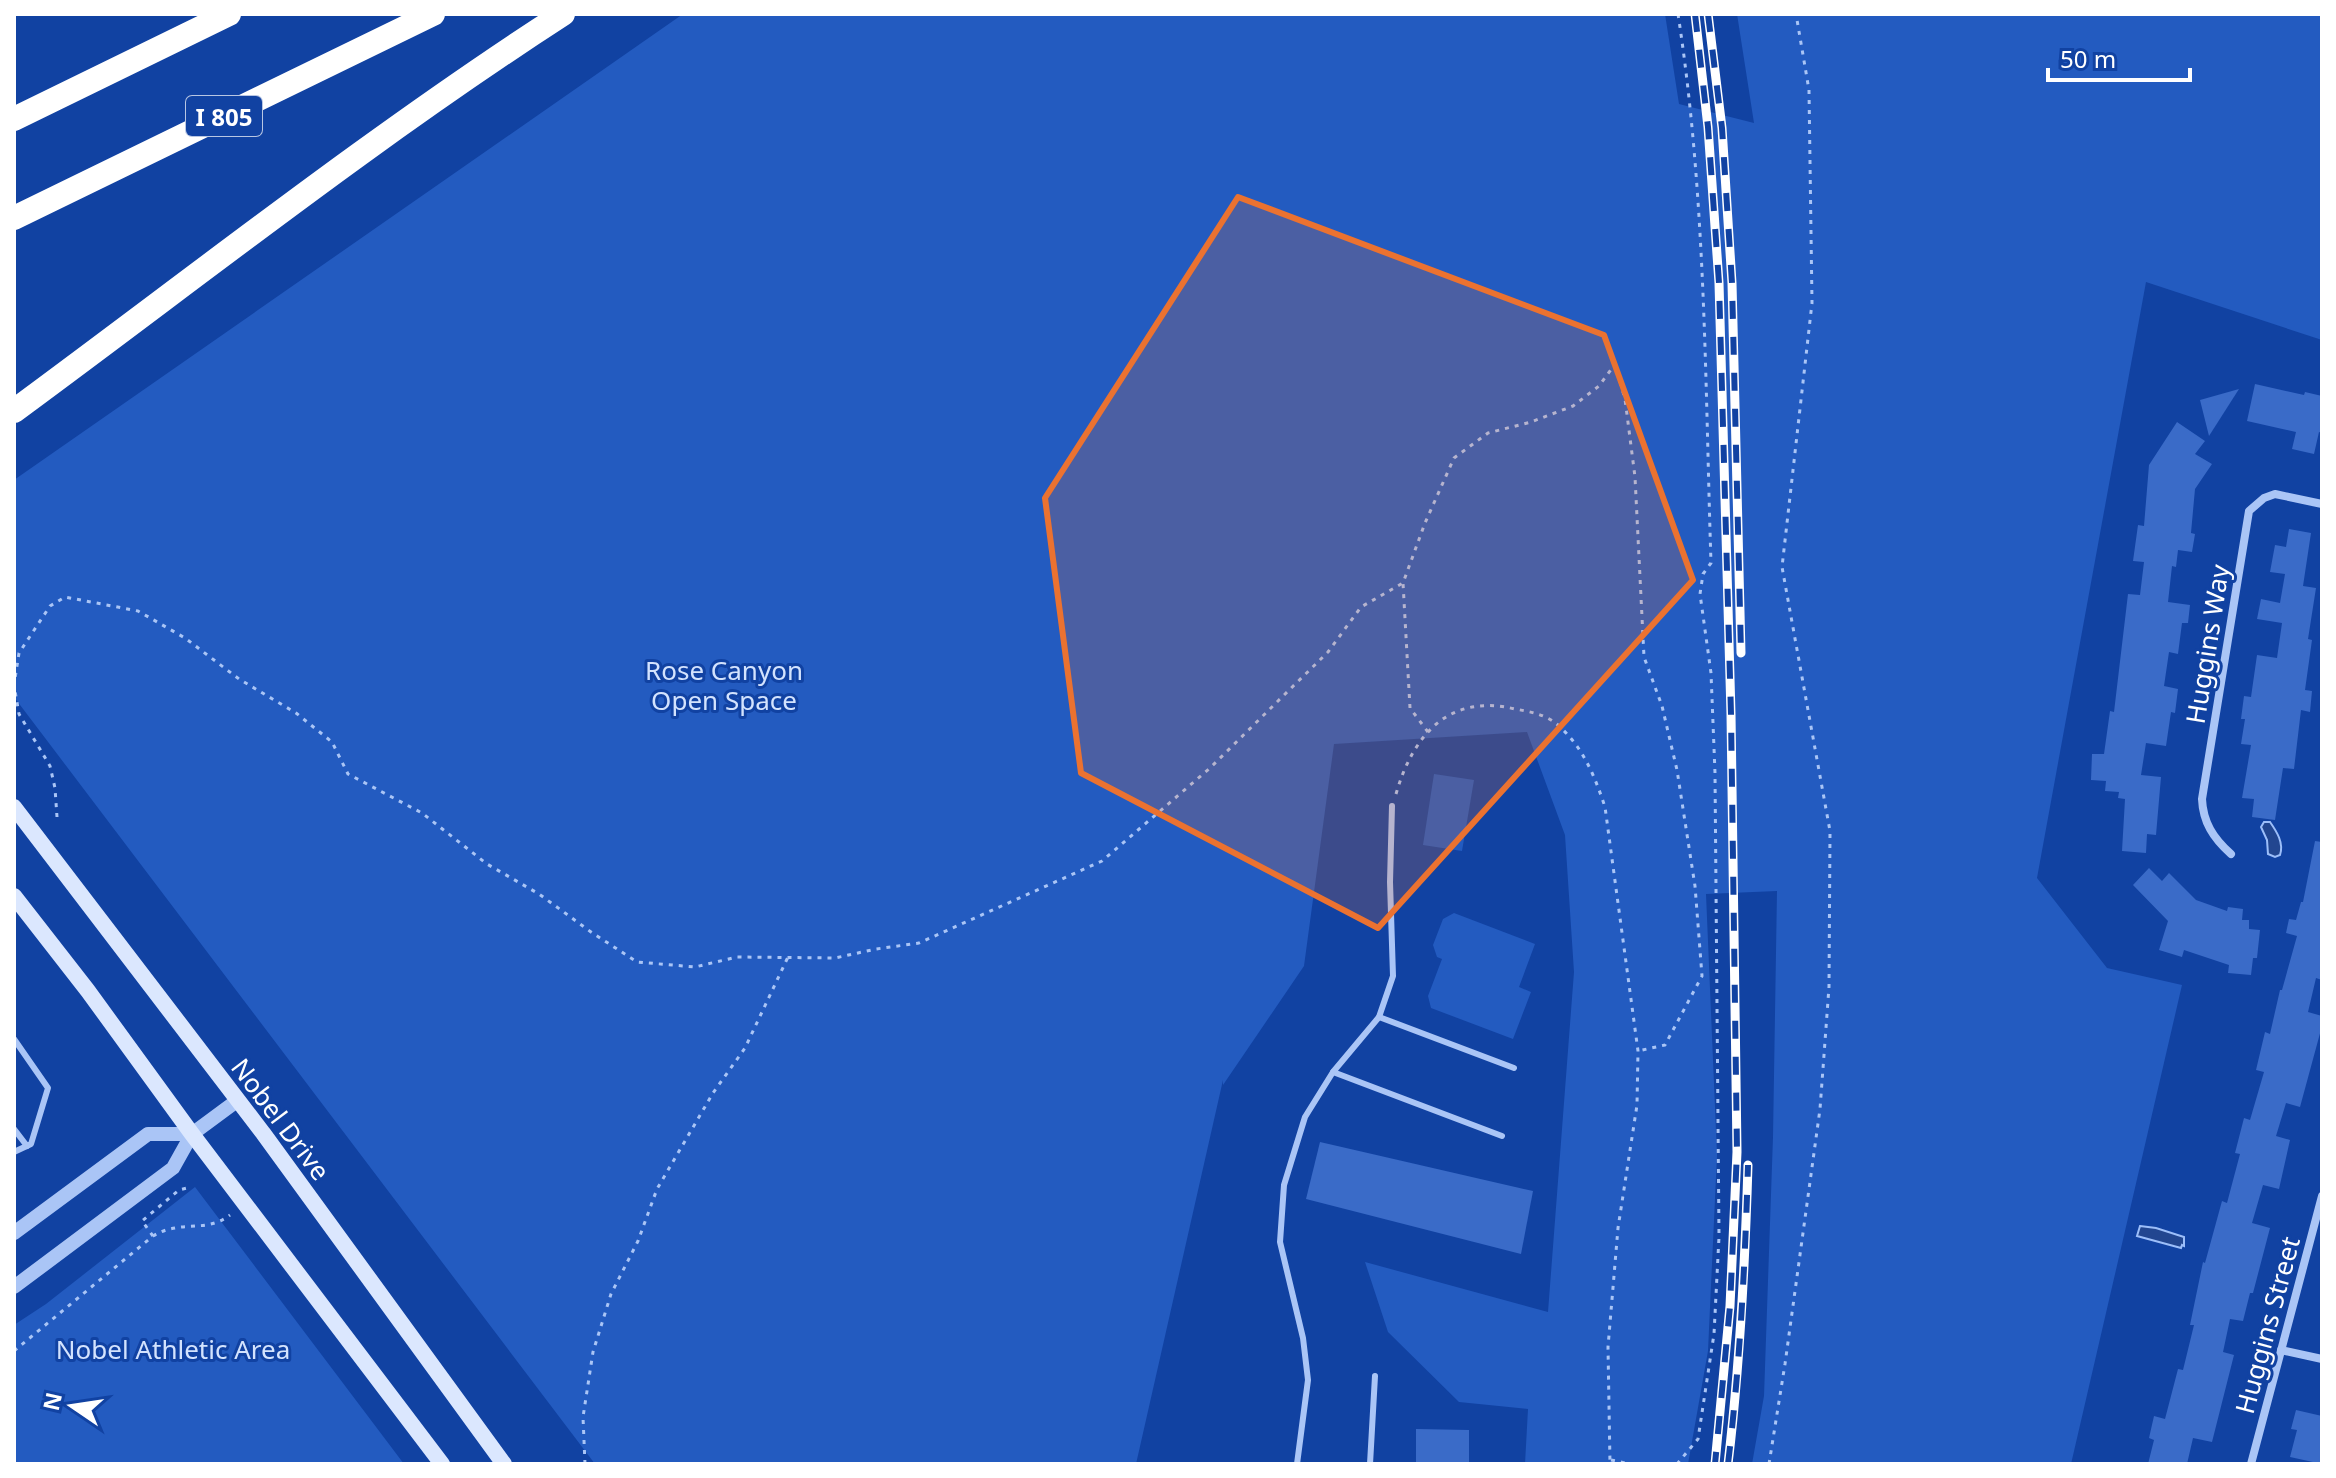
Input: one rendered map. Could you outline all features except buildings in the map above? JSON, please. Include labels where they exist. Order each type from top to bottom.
[{"type":"highway","points":[[14,119],[229,14]]},
{"type":"highway","name":"I 805","points":[[14,218],[433,14]]},
{"type":"highway","points":[[14,411],[376,143],[492,60],[563,14]]},
{"type":"main road","name":"Nobel Drive","points":[[14,807],[238,1100],[504,1464]]},
{"type":"main road","points":[[14,896],[442,1464]]},
{"type":"street","name":"Huggins Way","points":[[2231,854],[2218,842],[2203,816],[2202,799],[2249,511],[2264,498],[2275,494],[2322,504]]},
{"type":"street","points":[[14,1287],[173,1168],[192,1134],[238,1100]]},
{"type":"street","points":[[14,1233],[148,1134],[192,1134]]},
{"type":"street","name":"Huggins Street","points":[[2251,1464],[2322,1196]]},
{"type":"street","points":[[2281,1350],[2322,1359]]},
{"type":"lane","points":[[1297,1464],[1308,1380],[1303,1338],[1280,1242],[1284,1185],[1305,1117],[1333,1072],[1379,1017],[1393,976],[1390,882],[1392,806]]},
{"type":"lane","points":[[1379,1017],[1514,1068]]},
{"type":"lane","points":[[14,1039],[48,1088],[31,1144],[14,1152]]},
{"type":"lane","points":[[1333,1072],[1502,1136]]},
{"type":"lane","points":[[14,1129],[27,1146]]},
{"type":"lane","points":[[1370,1464],[1375,1376]]},
{"type":"path","points":[[1677,1464],[1698,1439],[1714,1334],[1719,1237],[1714,758],[1711,673],[1700,594],[1703,574],[1711,563],[1701,223],[1678,14]]},
{"type":"path","points":[[1769,1464],[1820,1109],[1829,987],[1830,831],[1782,567],[1812,303],[1809,90],[1796,14]]},
{"type":"path","points":[[1428,732],[1410,708],[1403,583],[1454,458],[1488,433],[1531,422],[1573,406],[1599,386],[1615,364],[1625,399],[1635,477],[1644,657],[1662,706],[1677,770],[1695,886],[1702,976],[1665,1045],[1638,1051]]},
{"type":"path","points":[[57,817],[50,766],[19,714],[14,685],[19,653],[50,606],[65,597],[138,611],[185,638],[239,679],[296,713],[332,742],[348,774],[422,813],[487,864],[539,894],[637,962],[695,967],[737,957],[835,958],[919,943],[1102,861],[1210,768],[1308,672],[1328,652],[1361,607],[1403,583]]},
{"type":"path","points":[[1392,806],[1407,763],[1428,732],[1451,712],[1480,704],[1540,714],[1558,724],[1578,746],[1596,778],[1605,807],[1638,1051],[1637,1105],[1618,1228],[1608,1347],[1611,1462],[1630,1464]]},
{"type":"path","points":[[585,1464],[583,1417],[593,1352],[611,1294],[638,1241],[657,1189],[713,1093],[745,1048],[788,957]]},
{"type":"path","points":[[153,1236],[142,1221],[179,1190],[187,1188]]},
{"type":"path","points":[[14,1351],[153,1236],[166,1228],[215,1225],[245,1203]]},
{"type":"highlighted area","points":[[1238,197],[1604,335],[1693,580],[1378,928],[1081,773],[1045,498]]},
{"type":"green space","name":"Rose Canyon Open Space","points":[[683,14],[1665,14],[1679,104],[1754,123],[1737,14],[2322,14],[2322,340],[2146,282],[2037,878],[2107,968],[2182,985],[2071,1464],[1752,1464],[1764,1396],[1777,891],[1706,894],[1717,1155],[1708,1351],[1688,1464],[1525,1464],[1528,1409],[1459,1402],[1388,1332],[1365,1262],[1548,1312],[1574,972],[1565,835],[1527,732],[1334,744],[1304,966],[1223,1085],[1223,1080],[1136,1464],[595,1464],[14,697],[14,480]]},
{"type":"green space","points":[[1434,774],[1474,780],[1462,851],[1423,845]]},
{"type":"green space","points":[[1454,913],[1535,944],[1519,987],[1531,992],[1513,1039],[1431,1008],[1428,996],[1442,959],[1437,957],[1433,945],[1443,919]]},
{"type":"green space","name":"Nobel Athletic Area","points":[[195,1187],[404,1464],[14,1464],[14,1325],[46,1304]]},
{"type":"shaded area","points":[[2264,822],[2270,822],[2280,842],[2280,855],[2275,857],[2268,854],[2267,840],[2261,827]]},
{"type":"shaded area","points":[[2140,1226],[2184,1237],[2184,1246],[2181,1248],[2137,1236]]},
{"type":"railway","points":[[1695,14],[1708,127],[1719,283],[1731,714],[1737,1152],[1730,1306],[1715,1464]]},
{"type":"railway","points":[[1708,14],[1722,128],[1732,283],[1741,653]]},
{"type":"railway","points":[[1728,1464],[1736,1389],[1748,1165]]}]
